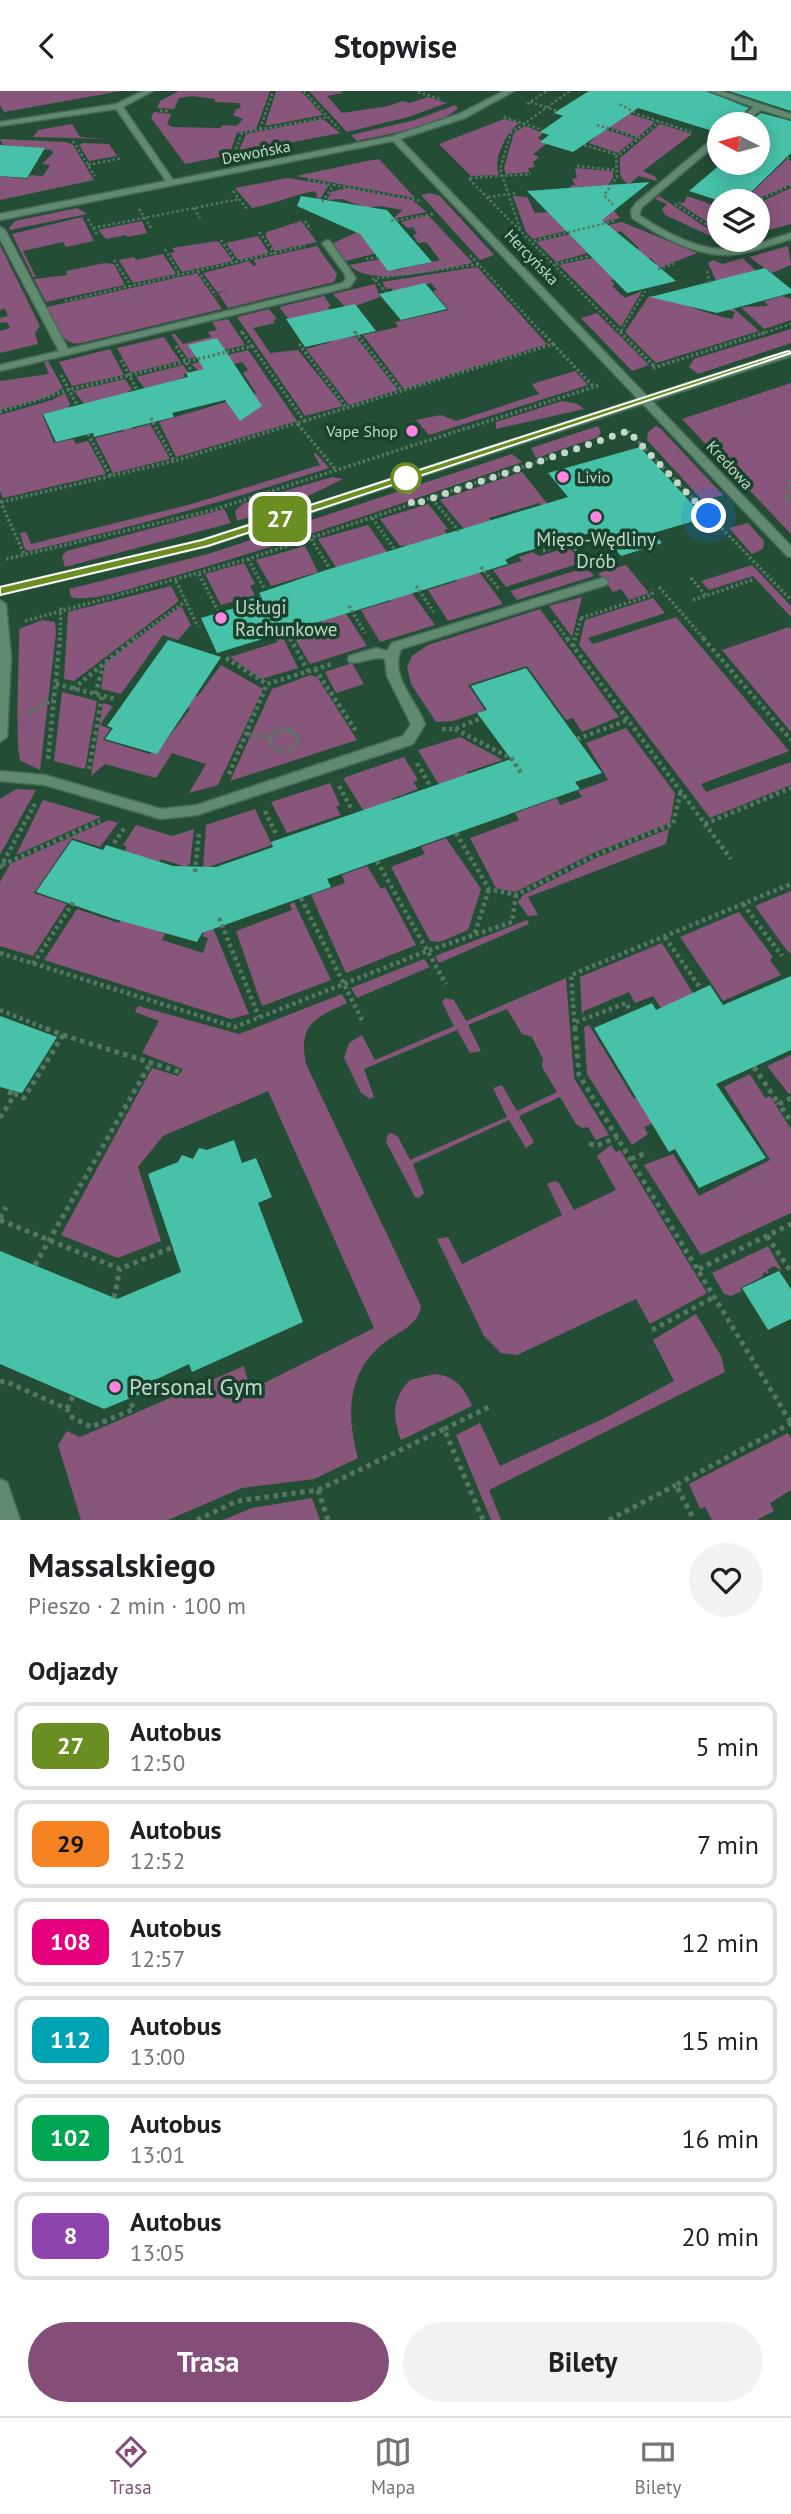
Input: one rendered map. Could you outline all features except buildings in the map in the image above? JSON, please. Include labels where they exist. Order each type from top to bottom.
[{"type":"street","points":[[0,124],[118,106],[149,91]]},
{"type":"street","name":"Dewońska","points":[[0,217],[395,138],[463,116],[510,91]]},
{"type":"street","points":[[713,91],[791,117]]},
{"type":"street","points":[[118,106],[171,183]]},
{"type":"street","points":[[752,112],[758,107]]},
{"type":"street","name":"Hercyńska","points":[[395,138],[645,400]]},
{"type":"street","points":[[707,147],[639,205],[635,216],[657,228],[720,252],[737,251],[791,236]]},
{"type":"street","points":[[0,230],[65,352]]},
{"type":"street","points":[[0,368],[347,285],[351,278],[349,273],[327,243]]},
{"type":"street","points":[[0,591],[204,543],[791,353]]},
{"type":"street","name":"Kredowa","points":[[645,400],[791,553]]},
{"type":"street","points":[[0,776],[45,780],[161,814],[176,815],[202,809],[408,740],[416,730],[416,718],[390,668],[389,656],[396,646],[596,584]]},
{"type":"street","points":[[0,604],[5,656],[0,737]]},
{"type":"street","points":[[354,659],[376,652],[389,656]]},
{"type":"street","points":[[0,1489],[10,1520]]},
{"type":"path","points":[[260,130],[273,91]]},
{"type":"path","points":[[304,91],[336,126]]},
{"type":"path","points":[[521,230],[500,169],[512,133],[570,91]]},
{"type":"path","points":[[418,92],[429,96]]},
{"type":"path","points":[[530,102],[557,111]]},
{"type":"path","points":[[620,104],[659,122],[707,136]]},
{"type":"path","points":[[634,112],[639,109]]},
{"type":"path","points":[[233,156],[242,134],[328,117]]},
{"type":"path","points":[[509,119],[543,130]]},
{"type":"path","points":[[620,212],[604,195],[616,179],[618,155],[659,122]]},
{"type":"path","points":[[675,127],[681,122]]},
{"type":"path","points":[[597,125],[639,139]]},
{"type":"path","points":[[73,141],[99,183]]},
{"type":"path","points":[[584,145],[618,155]]},
{"type":"path","points":[[88,165],[122,158]]},
{"type":"path","points":[[577,166],[617,170]]},
{"type":"path","points":[[531,174],[469,179],[655,367]]},
{"type":"path","points":[[322,202],[334,184],[422,201]]},
{"type":"path","points":[[770,195],[791,185]]},
{"type":"path","points":[[231,187],[247,209]]},
{"type":"path","points":[[414,192],[440,221]]},
{"type":"path","points":[[488,197],[517,193]]},
{"type":"path","points":[[93,228],[240,199]]},
{"type":"path","points":[[190,202],[201,218]]},
{"type":"path","points":[[674,203],[707,225]]},
{"type":"path","points":[[137,206],[151,228]]},
{"type":"path","points":[[391,221],[432,212]]},
{"type":"path","points":[[86,215],[98,236]]},
{"type":"path","points":[[304,221],[313,232]]},
{"type":"path","points":[[259,232],[275,254]]},
{"type":"path","points":[[221,240],[236,262]]},
{"type":"path","points":[[40,306],[310,245]]},
{"type":"path","points":[[464,247],[594,387]]},
{"type":"path","points":[[165,249],[180,275]]},
{"type":"path","points":[[555,264],[589,256]]},
{"type":"path","points":[[250,259],[255,266]]},
{"type":"path","points":[[114,260],[131,286]]},
{"type":"path","points":[[198,271],[208,289],[220,301]]},
{"type":"path","points":[[375,280],[386,292]]},
{"type":"path","points":[[621,331],[645,291]]},
{"type":"path","points":[[229,313],[304,421]]},
{"type":"path","points":[[645,370],[791,324]]},
{"type":"path","points":[[354,331],[402,391]]},
{"type":"path","points":[[170,337],[192,372]]},
{"type":"path","points":[[110,341],[137,390]]},
{"type":"path","points":[[299,344],[347,408]]},
{"type":"path","points":[[25,556],[1,503],[174,461],[553,344]]},
{"type":"path","points":[[0,412],[68,390],[252,346]]},
{"type":"path","points":[[51,355],[77,405]]},
{"type":"path","points":[[6,559],[213,510],[604,384]]},
{"type":"path","points":[[151,418],[174,461]]},
{"type":"path","points":[[297,423],[336,470]]},
{"type":"path","points":[[616,435],[640,428]]},
{"type":"path","points":[[628,431],[791,600]]},
{"type":"path","points":[[88,434],[111,477]]},
{"type":"path","points":[[20,623],[61,609],[248,559],[556,456]]},
{"type":"path","points":[[791,480],[785,500],[791,498]]},
{"type":"path","points":[[432,499],[459,531]]},
{"type":"path","points":[[372,518],[395,550]]},
{"type":"path","points":[[543,551],[587,538]]},
{"type":"path","points":[[311,539],[330,569]]},
{"type":"path","points":[[570,543],[583,559]]},
{"type":"path","points":[[248,559],[264,588]]},
{"type":"path","points":[[199,574],[219,613]]},
{"type":"path","points":[[691,578],[706,596]]},
{"type":"path","points":[[176,580],[198,627]]},
{"type":"path","points":[[693,600],[752,580]]},
{"type":"path","points":[[573,648],[581,618],[596,584]]},
{"type":"path","points":[[581,618],[652,595],[656,588],[791,740]]},
{"type":"path","points":[[74,689],[100,665],[186,601]]},
{"type":"path","points":[[538,602],[731,859]]},
{"type":"path","points":[[1,866],[45,780],[61,609]]},
{"type":"path","points":[[286,632],[307,671]]},
{"type":"path","points":[[226,658],[267,684]]},
{"type":"path","points":[[267,684],[354,659]]},
{"type":"path","points":[[95,694],[103,667],[100,665]]},
{"type":"path","points":[[316,669],[370,753]]},
{"type":"path","points":[[56,684],[115,699]]},
{"type":"path","points":[[226,778],[267,684]]},
{"type":"path","points":[[89,774],[102,696]]},
{"type":"path","points":[[416,730],[455,729],[481,718]]},
{"type":"path","points":[[577,739],[628,720]]},
{"type":"path","points":[[455,729],[512,759],[521,773]]},
{"type":"path","points":[[289,730],[299,737],[294,749],[280,752],[270,744],[273,738],[275,732],[289,730]]},
{"type":"path","points":[[247,734],[273,738]]},
{"type":"path","points":[[705,824],[791,788]]},
{"type":"path","points":[[456,834],[489,889],[516,895],[598,854],[673,824],[681,790]]},
{"type":"path","points":[[262,804],[277,836]]},
{"type":"path","points":[[195,871],[202,809]]},
{"type":"path","points":[[1,866],[112,816]]},
{"type":"path","points":[[377,861],[446,984]]},
{"type":"path","points":[[609,1520],[791,1423],[579,1075],[571,975],[791,884]]},
{"type":"path","points":[[475,933],[489,889]]},
{"type":"path","points":[[0,953],[231,1026],[427,950],[512,922],[516,895]]},
{"type":"path","points":[[301,898],[362,1020]]},
{"type":"path","points":[[33,964],[75,900]]},
{"type":"path","points":[[743,904],[782,956]]},
{"type":"path","points":[[219,918],[259,1017]]},
{"type":"path","points":[[665,937],[701,989]]},
{"type":"path","points":[[576,1022],[626,1003],[631,1012]]},
{"type":"path","points":[[0,1010],[63,1035],[180,1072]]},
{"type":"path","points":[[0,1118],[12,1093],[24,1098],[63,1035]]},
{"type":"path","points":[[35,1265],[151,1062]]},
{"type":"path","points":[[754,1067],[791,1121]]},
{"type":"path","points":[[779,1104],[791,1098]]},
{"type":"path","points":[[589,1144],[598,1145],[618,1137]]},
{"type":"path","points":[[631,1159],[648,1152]]},
{"type":"path","points":[[6,1207],[0,1219],[120,1269],[173,1247]]},
{"type":"path","points":[[699,1269],[791,1224]]},
{"type":"path","points":[[767,1236],[791,1272]]},
{"type":"path","points":[[114,1298],[120,1269]]},
{"type":"path","points":[[652,1330],[716,1296]]},
{"type":"path","points":[[0,1381],[67,1409],[70,1416],[91,1427],[134,1409],[129,1399]]},
{"type":"path","points":[[67,1409],[73,1396]]},
{"type":"path","points":[[197,1520],[237,1501],[318,1490],[491,1406]]},
{"type":"path","points":[[444,1429],[483,1520]]},
{"type":"path","points":[[676,1485],[692,1516]]},
{"type":"path","points":[[318,1490],[328,1520]]},
{"type":"shaded area","points":[[0,91],[121,91],[4,112],[0,105]]},
{"type":"shaded area","points":[[179,91],[270,91],[256,129],[237,133],[229,155],[185,164],[151,118],[154,112],[171,114],[167,124],[172,127],[220,128],[223,125],[237,126],[243,119],[233,115],[236,109],[241,108],[239,103],[215,102],[215,99],[192,96],[179,98],[174,109],[157,108],[160,101]]},
{"type":"shaded area","points":[[276,91],[301,91],[323,115],[265,126]]},
{"type":"shaded area","points":[[309,91],[341,91],[342,93],[327,96],[342,113],[389,106],[402,101],[410,103],[428,97],[447,103],[408,117],[347,132]]},
{"type":"shaded area","points":[[455,105],[458,108],[440,120],[411,129],[357,141],[351,135],[415,120]]},
{"type":"shaded area","points":[[624,112],[655,122],[638,137],[600,124]]},
{"type":"shaded area","points":[[323,119],[340,133],[238,153],[246,134]]},
{"type":"shaded area","points":[[504,119],[519,123],[502,146],[497,161],[499,175],[471,176],[439,144]]},
{"type":"shaded area","points":[[72,124],[80,137],[105,139],[33,137],[38,130]]},
{"type":"shaded area","points":[[660,124],[692,134],[643,171],[656,177],[657,181],[639,176],[629,184],[625,182],[620,173],[620,158]]},
{"type":"shaded area","points":[[525,126],[543,133],[538,138],[546,144],[533,154],[539,157],[533,162],[535,167],[528,168],[530,172],[506,174],[504,168],[514,133]]},
{"type":"shaded area","points":[[597,127],[635,139],[618,153],[589,143],[598,135]]},
{"type":"shaded area","points":[[0,139],[66,142],[73,145],[94,180],[0,200],[0,176],[27,179],[30,175],[43,176],[50,165],[42,164],[53,153],[51,150],[3,145]]},
{"type":"shaded area","points":[[109,144],[117,156],[89,161],[79,145]]},
{"type":"shaded area","points":[[379,159],[415,198],[296,176],[367,161]]},
{"type":"shaded area","points":[[787,159],[791,161],[791,184],[770,193],[770,189],[756,189]]},
{"type":"shaded area","points":[[575,168],[613,171],[613,178],[601,195],[620,218],[533,239],[526,232],[513,196],[527,197],[535,213],[581,210],[570,186],[575,185],[572,179],[577,178]]},
{"type":"shaded area","points":[[288,178],[329,185],[320,199],[315,197],[318,196],[314,191],[252,208],[235,188]]},
{"type":"shaded area","points":[[346,188],[412,200],[427,212],[392,219],[403,210],[379,206],[367,208],[342,199],[327,200],[331,192]]},
{"type":"shaded area","points":[[791,188],[791,224],[770,230],[770,198]]},
{"type":"shaded area","points":[[430,193],[440,196],[494,255],[480,260],[421,195]]},
{"type":"shaded area","points":[[659,196],[707,228],[707,234],[665,215],[662,209],[667,204],[655,199]]},
{"type":"shaded area","points":[[687,196],[707,203],[707,222],[677,202],[684,203]]},
{"type":"shaded area","points":[[77,208],[87,214],[10,230],[9,228],[15,221]]},
{"type":"shaded area","points":[[428,215],[473,263],[390,276],[374,276],[349,265],[386,258],[397,270],[440,260],[426,242],[418,243],[413,235],[417,234],[413,227],[407,228],[401,222]]},
{"type":"shaded area","points":[[82,217],[94,241],[66,247],[63,242],[23,251],[36,277],[33,277],[12,234]]},
{"type":"shaded area","points":[[142,221],[147,233],[106,239],[98,230]]},
{"type":"shaded area","points":[[301,221],[317,242],[275,251],[265,235],[267,232]]},
{"type":"shaded area","points":[[622,222],[697,253],[659,268],[650,266],[656,264],[651,258],[645,260],[633,251],[639,248],[621,231],[581,241],[591,252],[556,262],[536,242]]},
{"type":"shaded area","points":[[358,232],[377,253],[346,261],[333,243]]},
{"type":"shaded area","points":[[258,236],[269,253],[238,260],[226,243]]},
{"type":"shaded area","points":[[218,241],[233,261],[182,272],[170,253],[175,252],[172,248]]},
{"type":"shaded area","points":[[0,245],[40,326],[35,333],[38,344],[0,353],[0,331],[10,328],[7,322],[0,323],[0,318],[8,316],[5,309],[0,310]]},
{"type":"shaded area","points":[[317,246],[337,274],[334,282],[228,308],[218,293],[226,291],[217,292],[203,273],[249,261],[253,266],[257,265],[253,260]]},
{"type":"shaded area","points":[[788,246],[791,265],[772,273],[749,257]]},
{"type":"shaded area","points":[[163,254],[176,274],[133,283],[119,260],[134,257],[136,260]]},
{"type":"shaded area","points":[[596,257],[614,279],[611,280],[615,285],[612,286],[625,298],[642,291],[621,327],[559,265]]},
{"type":"shaded area","points":[[743,258],[756,271],[717,283],[708,263],[713,260],[722,264]]},
{"type":"shaded area","points":[[105,263],[114,264],[125,285],[46,302],[34,279],[67,275],[66,271]]},
{"type":"shaded area","points":[[477,267],[547,344],[404,389],[363,335],[398,327],[395,322],[449,310],[433,291],[437,290],[431,283],[394,292],[391,288],[386,289],[382,282]]},
{"type":"shaded area","points":[[197,273],[222,309],[75,343],[63,338],[59,333],[47,307]]},
{"type":"shaded area","points":[[375,284],[380,297],[347,309],[333,294]]},
{"type":"shaded area","points":[[324,296],[331,306],[328,307],[330,310],[291,322],[279,307]]},
{"type":"shaded area","points":[[649,296],[732,319],[735,312],[728,310],[731,306],[759,331],[656,363],[625,332]]},
{"type":"shaded area","points":[[782,296],[791,299],[791,320],[764,329],[741,307],[768,306],[764,301]]},
{"type":"shaded area","points":[[269,309],[277,319],[273,320],[275,323],[253,328],[270,353],[298,350],[343,406],[305,416],[237,317]]},
{"type":"shaded area","points":[[597,313],[649,365],[632,371],[581,318]]},
{"type":"shaded area","points":[[228,319],[245,345],[188,359],[171,334],[175,334],[183,344],[211,337],[208,332],[217,330],[212,322]]},
{"type":"shaded area","points":[[791,329],[791,343],[698,374],[689,367],[694,359]]},
{"type":"shaded area","points":[[344,336],[355,336],[398,390],[349,405],[306,349]]},
{"type":"shaded area","points":[[164,337],[180,361],[131,373],[117,348]]},
{"type":"shaded area","points":[[110,349],[124,375],[72,386],[59,362]]},
{"type":"shaded area","points":[[248,350],[297,421],[176,457],[159,422],[256,393],[243,373],[248,370],[242,362],[200,372],[191,364]]},
{"type":"shaded area","points":[[48,361],[63,388],[47,397],[0,410],[0,381],[49,374],[44,362]]},
{"type":"shaded area","points":[[183,365],[188,372],[184,374],[185,377],[146,390],[136,377]]},
{"type":"shaded area","points":[[575,371],[588,385],[429,435],[416,420],[441,415],[456,421],[539,394],[532,384]]},
{"type":"shaded area","points":[[125,379],[132,390],[128,391],[129,394],[86,406],[74,391]]},
{"type":"shaded area","points":[[791,383],[791,534],[682,419]]},
{"type":"shaded area","points":[[65,393],[70,404],[68,408],[42,414],[54,443],[73,439],[76,444],[88,441],[106,474],[3,498],[0,491],[0,415],[52,400]]},
{"type":"shaded area","points":[[562,401],[578,404],[584,409],[496,429],[496,422]]},
{"type":"shaded area","points":[[130,424],[132,429],[150,424],[170,459],[113,473],[95,438],[124,431],[123,426]]},
{"type":"shaded area","points":[[598,426],[601,432],[598,437],[536,458],[531,448]]},
{"type":"shaded area","points":[[656,426],[723,495],[703,501],[647,440],[648,432]]},
{"type":"shaded area","points":[[315,452],[329,468],[180,513],[29,551],[25,549],[20,533],[26,532],[31,544],[188,505],[320,465]]},
{"type":"shaded area","points":[[512,454],[522,462],[389,508],[117,593],[92,598],[71,597],[69,589],[208,554]]},
{"type":"shaded area","points":[[522,472],[575,538],[570,540],[539,503],[489,518],[495,526],[468,534],[440,500]]},
{"type":"shaded area","points":[[332,477],[343,479],[296,502],[237,521],[235,511],[244,503]]},
{"type":"shaded area","points":[[428,504],[448,529],[444,530],[447,534],[408,550],[404,545],[400,546],[380,519]]},
{"type":"shaded area","points":[[224,509],[231,523],[65,567],[62,556],[67,551]]},
{"type":"shaded area","points":[[748,523],[764,541],[763,549],[752,554],[729,528]]},
{"type":"shaded area","points":[[368,525],[387,552],[339,572],[318,539]]},
{"type":"shaded area","points":[[305,546],[318,572],[271,586],[256,560]]},
{"type":"shaded area","points":[[568,547],[583,562],[506,587],[493,570],[522,561],[519,557],[532,552],[540,556]]},
{"type":"shaded area","points":[[244,563],[255,584],[250,586],[255,595],[221,605],[205,574]]},
{"type":"shaded area","points":[[626,565],[649,593],[629,600],[621,589],[613,592],[598,573]]},
{"type":"shaded area","points":[[752,565],[791,606],[791,617],[753,576],[709,590],[701,581]]},
{"type":"shaded area","points":[[587,567],[594,576],[517,600],[510,591]]},
{"type":"shaded area","points":[[477,569],[503,604],[448,621],[428,590],[457,581],[454,576]]},
{"type":"shaded area","points":[[171,586],[179,601],[74,681],[64,679],[68,612]]},
{"type":"shaded area","points":[[409,589],[435,625],[380,642],[361,610],[391,601],[388,596]]},
{"type":"shaded area","points":[[582,597],[572,637],[549,606]]},
{"type":"shaded area","points":[[653,598],[665,613],[588,638],[593,644],[676,617],[789,751],[701,784],[706,792],[791,762],[791,785],[710,818],[579,645],[585,620]]},
{"type":"shaded area","points":[[181,606],[191,625],[178,640],[163,635],[121,694],[101,689],[105,663]]},
{"type":"shaded area","points":[[343,609],[367,646],[310,664],[291,632],[322,622],[319,617]]},
{"type":"shaded area","points":[[540,609],[619,717],[582,732],[573,718],[566,720],[527,666],[468,685],[485,710],[453,721],[436,722],[411,684],[407,667],[412,656],[428,645]]},
{"type":"shaded area","points":[[42,620],[55,622],[56,633],[40,770],[21,761],[18,700],[19,629]]},
{"type":"shaded area","points":[[789,627],[791,629],[791,732],[722,650]]},
{"type":"shaded area","points":[[281,634],[298,668],[261,679],[230,657],[278,642],[275,636]]},
{"type":"shaded area","points":[[352,663],[364,684],[336,693],[325,672]]},
{"type":"shaded area","points":[[221,665],[263,689],[218,785],[189,793],[206,764],[172,753],[156,778],[105,764],[91,776],[103,703],[113,706],[100,725],[110,729],[103,740],[150,754],[157,744],[163,745],[190,709],[184,706],[192,695],[198,696]]},
{"type":"shaded area","points":[[311,675],[317,677],[357,740],[230,781],[272,689]]},
{"type":"shaded area","points":[[62,692],[97,701],[85,769],[54,761]]},
{"type":"shaded area","points":[[626,728],[675,793],[670,823],[593,853],[515,892],[496,888],[470,838],[519,820],[515,813],[557,798],[560,805],[582,797],[578,791],[608,780],[586,743]]},
{"type":"shaded area","points":[[460,737],[503,760],[467,772],[470,778],[441,788],[418,750]]},
{"type":"shaded area","points":[[404,757],[418,780],[413,782],[418,789],[392,799],[394,803],[365,813],[343,778]]},
{"type":"shaded area","points":[[330,783],[340,805],[336,807],[341,815],[287,833],[271,802]]},
{"type":"shaded area","points":[[16,789],[36,790],[0,855],[0,799]]},
{"type":"shaded area","points":[[43,800],[101,817],[16,855]]},
{"type":"shaded area","points":[[255,809],[272,845],[203,869],[206,825]]},
{"type":"shaded area","points":[[109,820],[118,823],[100,847],[72,838],[34,893],[67,904],[33,956],[0,946],[0,882],[10,864]]},
{"type":"shaded area","points":[[136,825],[172,836],[194,829],[190,864],[186,867],[161,859],[157,865],[123,854],[127,847],[123,845]]},
{"type":"shaded area","points":[[669,829],[666,844],[528,897],[538,915],[528,916],[518,902],[523,895],[598,857]]},
{"type":"shaded area","points":[[446,838],[481,889],[468,930],[440,942],[430,941],[391,867],[425,854],[421,847]]},
{"type":"shaded area","points":[[367,866],[381,889],[385,887],[416,945],[346,973],[311,895],[345,883],[342,875]]},
{"type":"shaded area","points":[[791,891],[791,953],[755,906]]},
{"type":"shaded area","points":[[294,902],[331,980],[262,1006],[236,931],[292,910],[290,904]]},
{"type":"shaded area","points":[[77,909],[119,923],[125,914],[165,934],[162,940],[203,953],[208,938],[202,936],[206,930],[213,928],[249,1014],[231,1019],[44,960]]},
{"type":"shaded area","points":[[739,912],[773,957],[770,960],[781,975],[723,1001],[680,937]]},
{"type":"shaded area","points":[[527,920],[529,924],[439,963],[435,956]]},
{"type":"shaded area","points":[[662,943],[702,1008],[695,1060],[653,996],[635,1003],[629,992],[584,1011],[582,1015],[580,977]]},
{"type":"shaded area","points":[[424,959],[430,967],[357,998],[351,988]]},
{"type":"shaded area","points":[[566,978],[574,1078],[609,1135],[596,1140],[588,1127],[582,1128],[576,1124],[560,1097],[519,1116],[534,1142],[526,1148],[509,1120],[413,1164],[424,1193],[419,1198],[415,1197],[386,1142],[388,1134],[392,1133],[398,1137],[410,1160],[507,1117],[493,1088],[502,1085],[517,1111],[557,1092],[542,1067],[543,1059],[532,1037],[522,1034],[507,1009],[468,1025],[481,1051],[470,1053],[457,1030],[364,1069],[374,1097],[370,1099],[361,1093],[344,1058],[349,1043],[362,1035],[375,1060],[454,1026],[442,1002],[445,998],[454,1000],[466,1021]]},
{"type":"shaded area","points":[[342,994],[347,1003],[311,1024],[304,1040],[306,1064],[421,1306],[412,1324],[372,1354],[356,1381],[351,1411],[358,1458],[314,1479],[242,1488],[168,1520],[81,1520],[58,1445],[67,1431],[80,1437],[244,1366],[250,1390],[374,1328],[268,1091],[163,1136],[138,1167],[161,1241],[118,1258],[61,1235],[152,1068],[178,1076],[183,1069],[142,1053],[159,1021],[135,1012],[138,1006],[131,1004],[239,1034]]},
{"type":"shaded area","points":[[589,1025],[634,1099],[637,1097],[653,1123],[644,1127],[648,1134],[632,1145],[587,1074],[584,1027]]},
{"type":"shaded area","points":[[791,1055],[791,1093],[789,1094],[767,1066]]},
{"type":"shaded area","points":[[750,1074],[765,1098],[770,1096],[791,1129],[791,1213],[701,1255],[644,1165],[673,1154],[699,1196],[770,1160],[724,1087]]},
{"type":"shaded area","points":[[611,1145],[616,1152],[620,1150],[707,1293],[650,1324],[636,1299],[517,1355],[501,1353],[484,1336],[437,1239],[448,1237],[462,1264],[562,1215],[547,1184],[555,1181],[559,1183],[574,1210],[616,1190],[597,1156]]},
{"type":"shaded area","points":[[768,1246],[782,1271],[774,1266],[767,1270],[769,1274],[764,1272],[762,1277],[740,1288],[742,1291],[731,1296],[724,1294],[712,1273]]},
{"type":"shaded area","points":[[696,1314],[721,1356],[725,1372],[489,1490],[501,1520],[491,1520],[456,1435],[480,1423],[500,1466],[605,1418],[674,1381],[653,1340]]},
{"type":"shaded area","points":[[435,1374],[448,1377],[458,1384],[472,1406],[401,1440],[395,1416],[400,1394],[410,1380]]},
{"type":"shaded area","points":[[788,1433],[791,1439],[791,1490],[770,1503],[774,1511],[757,1520],[712,1520],[705,1507],[700,1509],[689,1484]]},
{"type":"shaded area","points":[[312,1498],[320,1520],[223,1520],[252,1508]]},
{"type":"bus line","name":"27","points":[[0,591],[131,563],[204,543],[791,353]]},
{"type":"place","name":"Vape Shop","points":[[412,431]]},
{"type":"place","name":"Livio","points":[[563,477]]},
{"type":"place","name":"Mięso-Wędliny Drób","points":[[596,517]]},
{"type":"place","name":"Usługi Rachunkowe","points":[[221,618]]},
{"type":"place","name":"Personal Gym","points":[[115,1387]]},
{"type":"route","points":[[406,478],[412,505],[628,431],[645,445],[709,516]]}]
